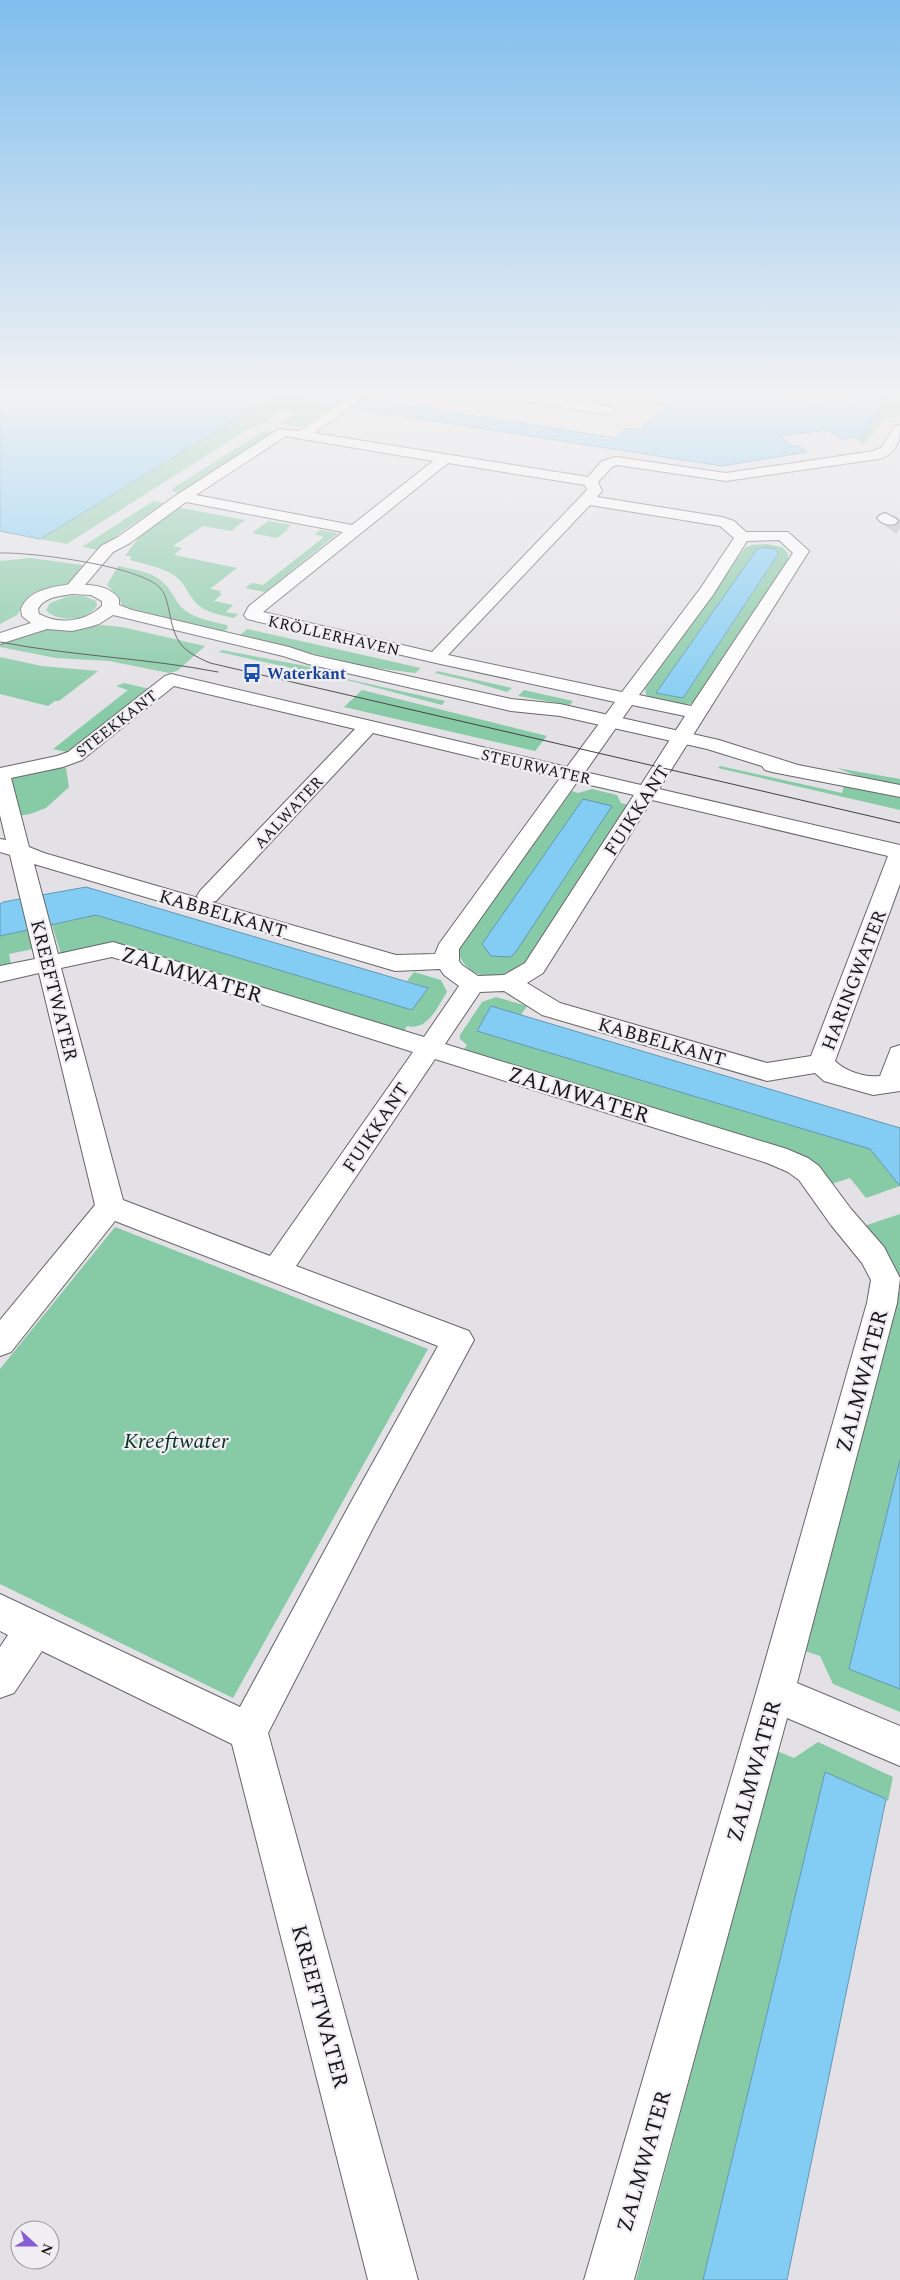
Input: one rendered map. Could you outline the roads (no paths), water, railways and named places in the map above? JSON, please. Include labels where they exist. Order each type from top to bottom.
[{"type":"street","points":[[72,589],[107,549],[124,540],[174,503]]},
{"type":"street","points":[[216,503],[355,530]]},
{"type":"street","name":"KRÖLLERHAVEN","points":[[388,503],[256,610],[253,616],[436,658],[696,713]]},
{"type":"street","points":[[436,658],[585,503]]},
{"type":"street","points":[[473,984],[454,970],[447,961],[447,949],[627,698],[707,591],[742,537],[729,524],[722,522],[609,503]]},
{"type":"street","name":"FUIKKANT","points":[[277,1270],[473,984],[509,983],[534,968],[801,552],[783,535],[742,537]]},
{"type":"street","points":[[101,592],[100,583],[123,550],[124,540]]},
{"type":"street","points":[[0,629],[38,620],[69,625],[92,620],[101,617],[110,608],[110,600],[101,592],[72,589],[59,591],[37,599],[31,605],[29,611],[38,620]]},
{"type":"street","points":[[110,608],[127,614],[289,652],[308,659],[510,705],[552,721],[607,727],[679,743],[726,760],[790,768],[900,791]]},
{"type":"street","points":[[0,640],[38,620]]},
{"type":"street","points":[[92,620],[116,623],[284,658],[308,659]]},
{"type":"street","name":"STEURWATER","points":[[172,680],[900,853]]},
{"type":"street","name":"STEEKKANT","points":[[0,774],[63,761],[75,756],[172,680]]},
{"type":"street","name":"AALWATER","points":[[208,896],[368,727]]},
{"type":"street","name":"KREEFTWATER","points":[[0,774],[7,847],[31,896],[110,1207]]},
{"type":"street","name":"KABBELKANT","points":[[7,847],[36,858],[395,963],[447,961]]},
{"type":"street","name":"HARINGWATER","points":[[900,853],[822,1063],[833,1075],[873,1086],[891,1084],[900,1054]]},
{"type":"street","name":"ZALMWATER","points":[[0,974],[46,951],[113,949],[767,1153],[798,1165],[809,1173],[841,1217],[873,1255],[886,1280],[882,1303],[775,1693],[610,2280]]},
{"type":"street","name":"KABBELKANT","points":[[509,983],[551,1009],[767,1072],[822,1063]]},
{"type":"street","points":[[0,1342],[110,1207],[458,1340],[362,1513],[248,1731],[0,1612]]},
{"type":"street","points":[[0,1679],[35,1629]]},
{"type":"street","points":[[775,1693],[900,1746]]},
{"type":"street","name":"KREEFTWATER","points":[[248,1731],[393,2280]]},
{"type":"water","points":[[0,503],[98,503],[40,539],[0,531]]},
{"type":"water","points":[[765,547],[775,549],[779,553],[683,698],[656,693],[757,549]]},
{"type":"water","points":[[583,799],[612,806],[515,953],[510,957],[491,956],[482,944]]},
{"type":"water","points":[[86,887],[428,988],[412,1010],[96,915],[0,936],[0,904],[3,902]]},
{"type":"water","points":[[491,1006],[900,1128],[900,1186],[870,1149],[477,1031]]},
{"type":"water","points":[[900,1460],[900,1689],[849,1669]]},
{"type":"water","points":[[825,1772],[886,1799],[787,2280],[703,2280]]},
{"type":"tunnel","points":[[890,521],[900,528]]},
{"type":"tram line","points":[[0,553],[36,555],[85,562],[110,567],[150,581],[161,589],[164,594],[180,644],[192,654],[210,663],[900,823]]},
{"type":"tram line","points":[[0,642],[54,651],[164,663],[218,672]]},
{"type":"place","name":"Waterkant","points":[[252,673]]},
{"type":"park label","name":"Kreeftwater","points":[[176,1440]]}]
